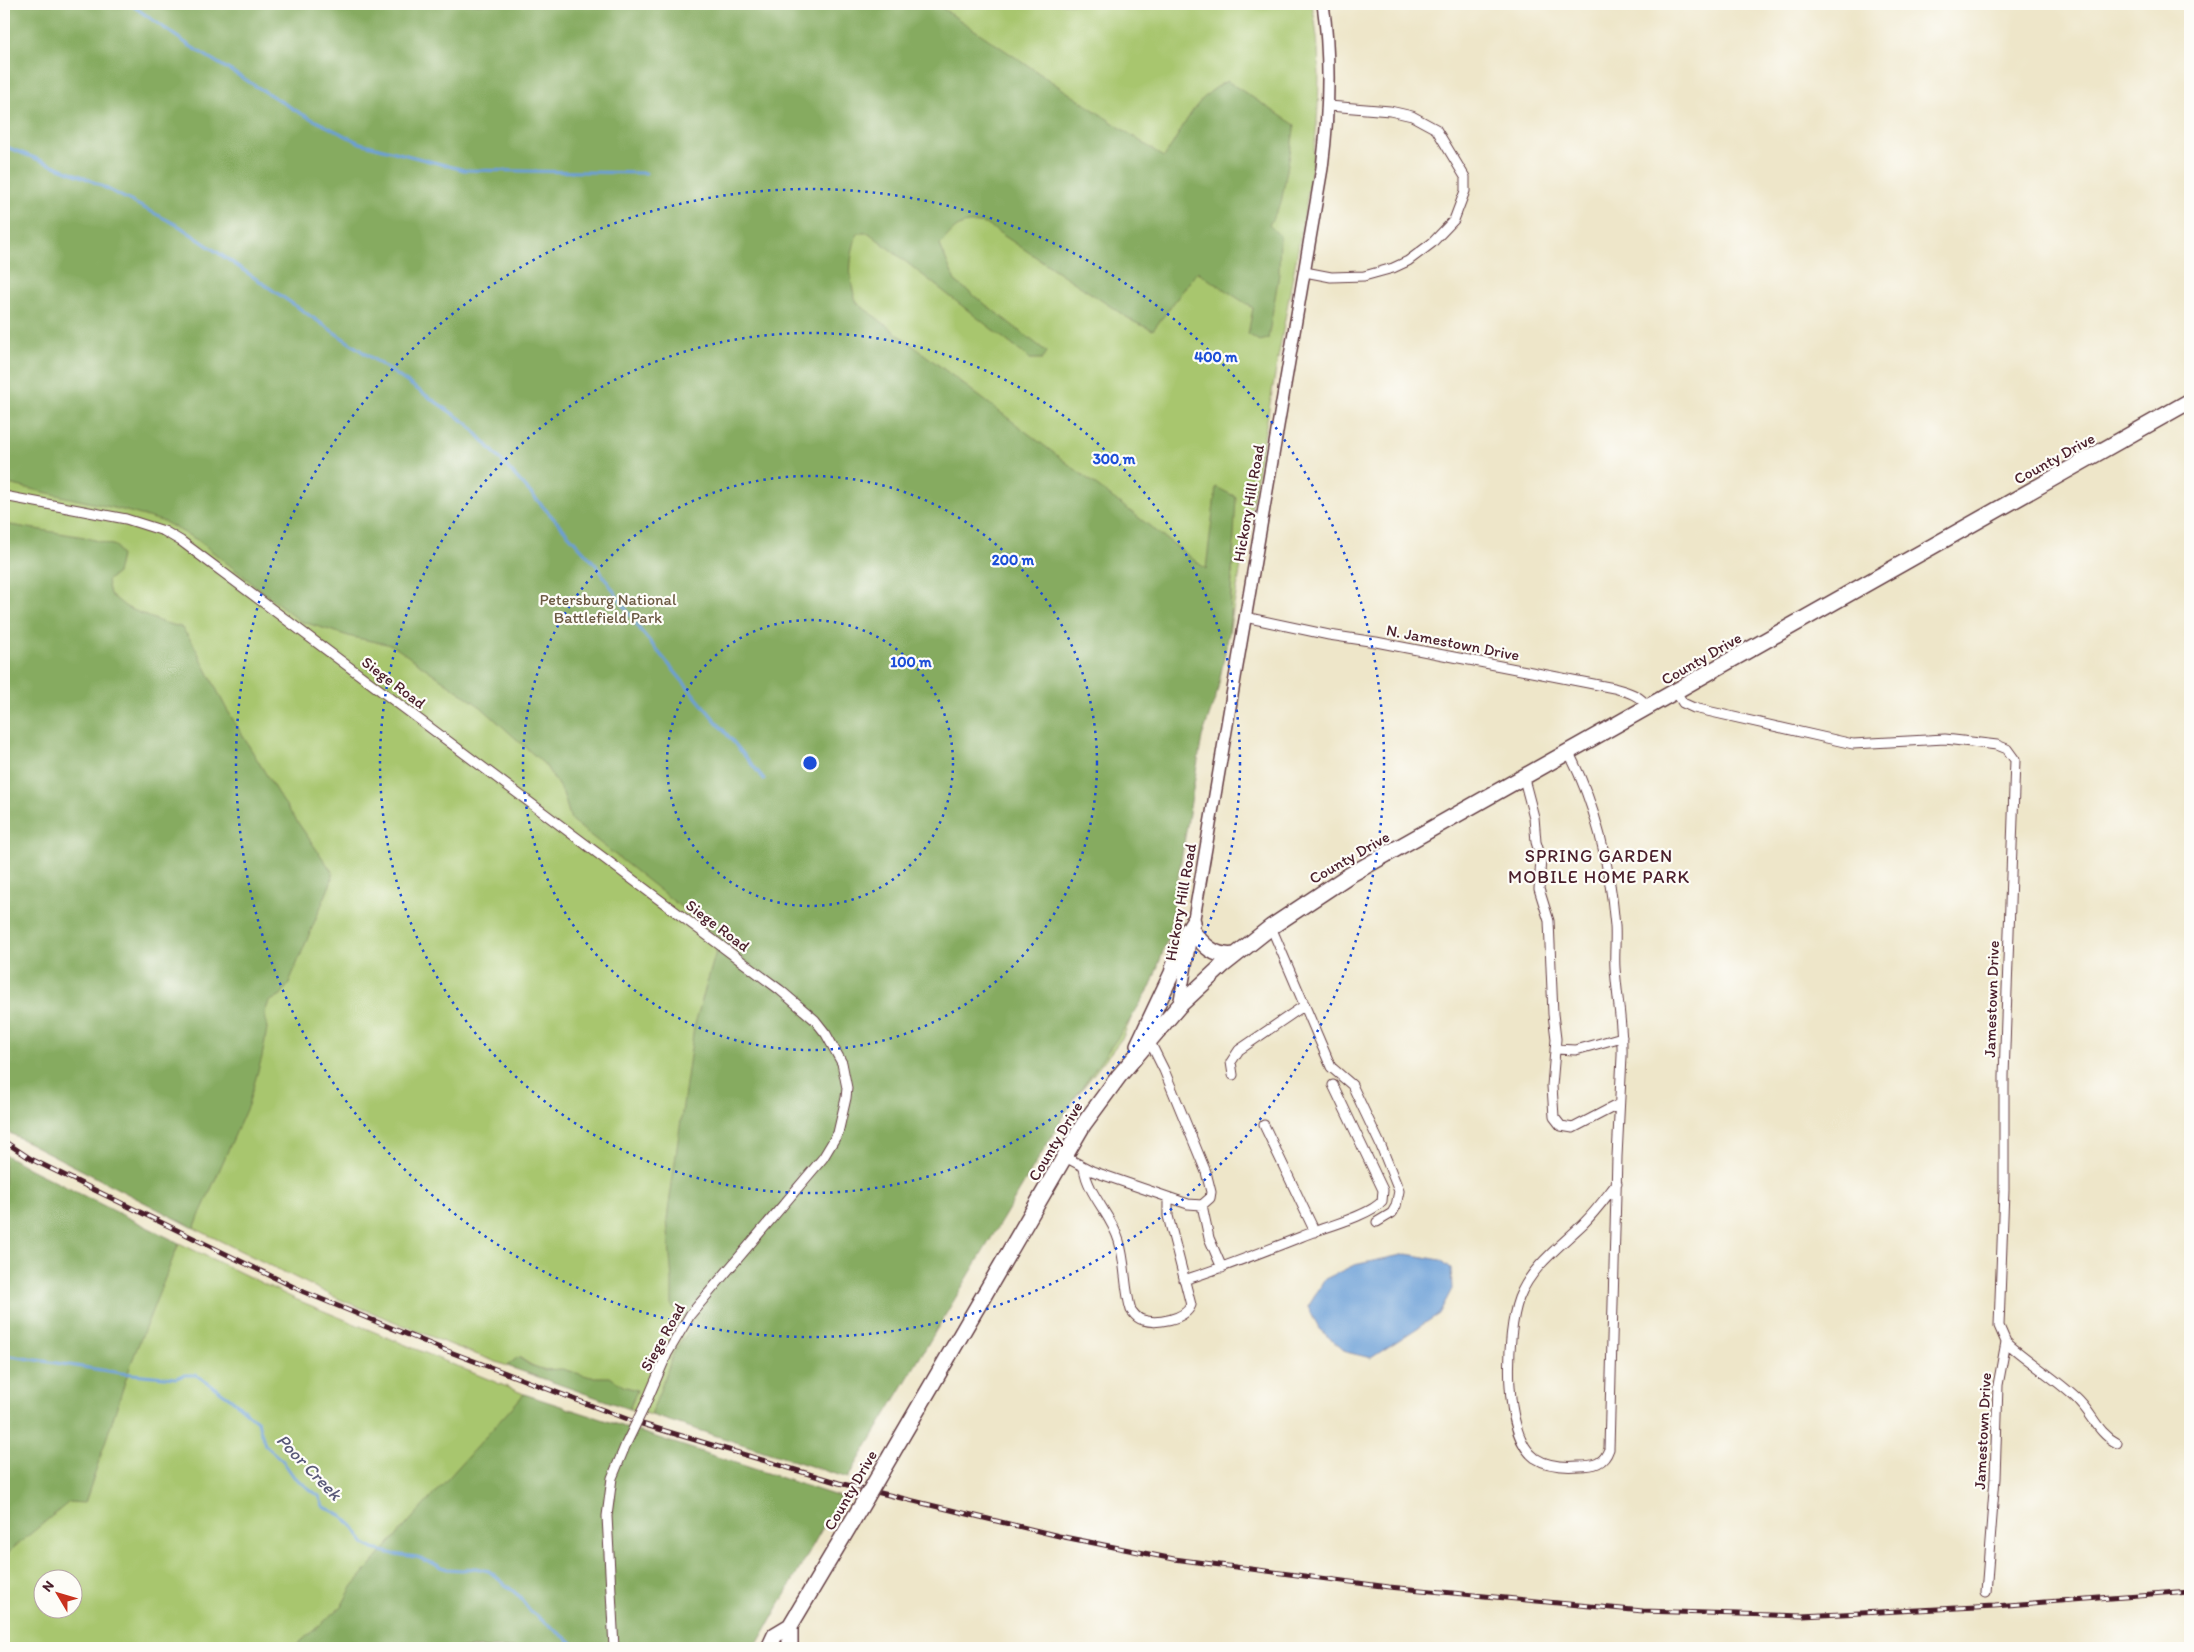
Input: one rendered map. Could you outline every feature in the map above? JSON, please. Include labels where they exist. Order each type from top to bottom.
[{"type":"highway","name":"County Drive","points":[[769,1648],[775,1635],[790,1626],[1092,1113],[1130,1063],[1179,1006],[1235,955],[1271,927],[1348,876],[1650,708],[2190,401]]},
{"type":"highway","points":[[1130,1063],[1172,973],[1180,943],[1192,926],[1212,951],[1228,956],[1235,955]]},
{"type":"highway","points":[[790,1626],[790,1648]]},
{"type":"street","name":"Hickory Hill Road","points":[[1179,1006],[1322,168],[1329,106],[1329,60],[1323,4]]},
{"type":"street","points":[[1305,272],[1331,277],[1364,276],[1392,268],[1408,260],[1432,243],[1454,220],[1466,191],[1465,177],[1436,129],[1412,116],[1390,111],[1329,106]]},
{"type":"street","name":"Siege Road","points":[[4,496],[126,519],[148,525],[181,541],[780,990],[815,1020],[826,1034],[842,1063],[847,1088],[838,1133],[823,1158],[690,1315],[667,1354],[612,1478],[607,1516],[614,1648]]},
{"type":"street","name":"N. Jamestown Drive","points":[[1245,617],[1320,634],[1376,642],[1614,688],[1631,693],[1640,698],[1650,708]]},
{"type":"street","name":"Jamestown Drive","points":[[1676,692],[1683,702],[1694,708],[1853,744],[1945,740],[1997,745],[2007,749],[2015,760],[2016,775],[2004,1076],[2004,1190],[1999,1326],[2006,1342],[1998,1385],[1995,1478],[1986,1593]]},
{"type":"street","points":[[1570,753],[1584,782],[1602,838],[1615,926],[1615,973],[1622,1037],[1609,1449],[1602,1461],[1591,1466],[1544,1462],[1529,1452],[1513,1417],[1510,1386],[1512,1328],[1515,1312],[1520,1297],[1533,1274],[1585,1222],[1617,1182]]},
{"type":"street","points":[[1524,779],[1534,817],[1536,842],[1541,858],[1539,889],[1549,921],[1553,1014],[1556,1039],[1553,1062],[1552,1103],[1554,1117],[1561,1126],[1573,1128],[1619,1104]]},
{"type":"street","points":[[1271,927],[1331,1067],[1352,1085],[1381,1146],[1398,1191],[1396,1206],[1392,1213],[1377,1222]]},
{"type":"street","points":[[1233,1075],[1231,1062],[1239,1050],[1305,1005]]},
{"type":"street","points":[[1555,1049],[1576,1050],[1622,1037]]},
{"type":"street","points":[[1065,1157],[1084,1168],[1188,1204],[1202,1205],[1210,1198],[1211,1192],[1206,1172],[1164,1070],[1149,1040]]},
{"type":"street","points":[[1184,1280],[1222,1268],[1376,1208],[1382,1201],[1384,1196],[1334,1085]]},
{"type":"street","points":[[1264,1125],[1315,1232]]},
{"type":"street","points":[[1084,1168],[1088,1184],[1112,1221],[1119,1241],[1130,1306],[1134,1315],[1144,1320],[1166,1320],[1185,1312],[1191,1306],[1168,1216],[1168,1198]]},
{"type":"street","points":[[1202,1205],[1209,1238],[1222,1268]]},
{"type":"street","points":[[2006,1342],[2074,1396],[2087,1410],[2102,1433],[2117,1443]]},
{"type":"green space","name":"Petersburg National Battlefield Park","points":[[4,4],[1312,4],[1317,40],[1319,78],[1317,117],[1308,195],[1229,633],[1234,542],[1163,944],[1123,1037],[1067,1108],[655,1405],[651,1415],[629,1409],[634,1398],[555,1370],[545,1370],[536,1367],[519,1357],[507,1366],[339,1299],[194,1228],[198,1219],[4,1117]]},
{"type":"green space","name":"Petersburg National Battlefield Park","points":[[4,4],[936,4],[1164,157],[1197,105],[1215,88],[1227,81],[1295,125],[1281,203],[1269,225],[1280,236],[1279,274],[1268,339],[1259,341],[1248,334],[1253,308],[1197,272],[1153,330],[1134,322],[986,224],[970,223],[959,226],[940,245],[955,281],[1047,352],[1042,359],[1030,359],[869,233],[857,233],[851,276],[857,303],[1206,569],[1216,487],[1236,497],[1229,633],[1217,693],[1202,737],[1168,937],[1151,986],[1128,1023],[1076,1096],[848,1478],[651,1415],[674,1352],[692,1326],[672,1306],[667,1219],[694,1027],[720,938],[571,820],[563,793],[545,765],[481,707],[392,645],[352,637],[300,621],[199,541],[165,522],[123,510],[4,483]]},
{"type":"green space","points":[[4,524],[84,537],[116,546],[121,556],[117,573],[107,581],[110,594],[126,607],[161,622],[181,627],[193,643],[226,708],[278,794],[333,873],[330,885],[288,985],[281,995],[269,1002],[265,1012],[267,1029],[262,1057],[248,1105],[194,1228],[4,1130]]},
{"type":"green space","points":[[4,1154],[30,1169],[179,1243],[132,1361],[85,1503],[69,1502],[11,1550],[4,1560]]},
{"type":"green space","points":[[4,1164],[175,1253],[179,1243],[295,1299],[524,1394],[520,1399],[747,1648],[4,1648]]},
{"type":"green space","points":[[518,1357],[530,1365],[544,1370],[562,1369],[591,1377],[610,1377],[623,1386],[637,1390],[629,1409],[507,1366]]},
{"type":"green space","points":[[524,1394],[840,1497],[755,1648],[293,1648],[341,1607],[352,1587]]},
{"type":"water","points":[[1406,1254],[1441,1260],[1451,1268],[1452,1289],[1439,1314],[1371,1358],[1346,1352],[1319,1329],[1308,1307],[1325,1279],[1354,1265]]},
{"type":"waterway","points":[[130,4],[190,46],[300,113],[360,143],[464,170],[646,173]]},
{"type":"waterway","points":[[4,146],[88,179],[179,226],[468,424],[596,565],[641,631],[764,779]]},
{"type":"waterway","name":"Poor Creek","points":[[4,1355],[121,1373],[176,1378],[185,1375],[196,1375],[230,1398],[258,1422],[265,1445],[283,1461],[294,1477],[319,1496],[323,1506],[342,1516],[353,1526],[365,1544],[373,1549],[417,1557],[447,1569],[462,1570],[475,1568],[489,1571],[519,1596],[531,1612],[579,1648]]},
{"type":"railway","points":[[4,1141],[31,1159],[304,1292],[445,1350],[632,1421],[839,1483],[1059,1536],[1174,1559],[1389,1587],[1643,1611],[1803,1616],[1995,1606],[2190,1591]]},
{"type":"district","name":"SPRING GARDEN MOBILE HOME PARK","points":[[1599,866]]}]
